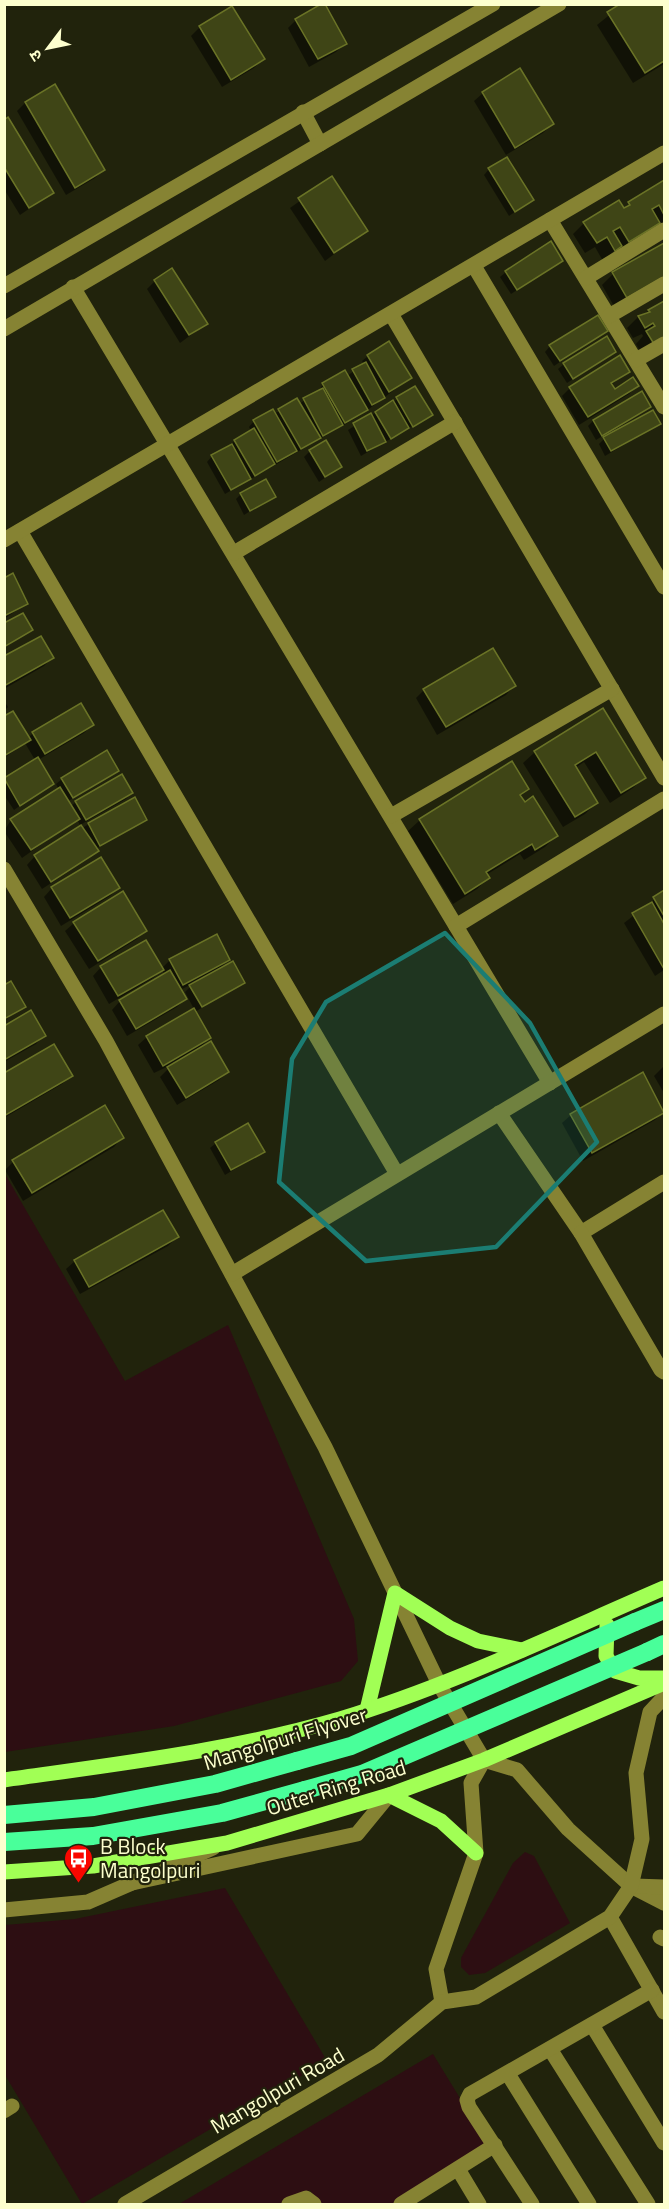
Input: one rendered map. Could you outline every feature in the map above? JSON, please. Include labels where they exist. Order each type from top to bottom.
[{"type":"highway","name":"Mangolpuri Flyover","points":[[4,1815],[94,1807],[215,1784],[351,1746],[664,1610]]},
{"type":"highway","points":[[4,1842],[93,1836],[222,1813],[362,1774],[664,1644]]},
{"type":"main road","points":[[4,1780],[223,1749],[367,1710],[440,1686],[664,1588]]},
{"type":"main road","points":[[367,1710],[395,1593],[450,1628],[478,1641],[522,1650]]},
{"type":"main road","points":[[621,1606],[607,1626],[606,1656],[615,1671],[639,1678],[664,1678]]},
{"type":"main road","name":"Outer Ring Road","points":[[4,1872],[93,1866],[227,1843],[388,1795],[484,1760],[664,1683]]},
{"type":"main road","points":[[388,1795],[441,1821],[476,1853]]},
{"type":"street","points":[[4,286],[492,4]]},
{"type":"street","points":[[4,329],[560,4]]},
{"type":"street","points":[[303,112],[320,144]]},
{"type":"street","points":[[4,540],[170,445],[664,153]]},
{"type":"street","points":[[550,220],[664,407]]},
{"type":"street","points":[[586,278],[664,230]]},
{"type":"street","points":[[474,266],[664,587]]},
{"type":"street","points":[[609,316],[664,284]]},
{"type":"street","points":[[73,287],[170,445],[550,1083]]},
{"type":"street","points":[[391,314],[664,778]]},
{"type":"street","points":[[636,360],[664,344]]},
{"type":"street","points":[[234,553],[454,422]]},
{"type":"street","points":[[20,531],[397,1174]]},
{"type":"street","points":[[391,816],[612,688]]},
{"type":"street","points":[[456,926],[664,799]]},
{"type":"street","points":[[4,869],[106,1041],[232,1274],[325,1447],[440,1686],[484,1760],[517,1770],[568,1829],[631,1886],[664,1903]]},
{"type":"street","points":[[232,1274],[664,1014]]},
{"type":"street","points":[[499,1113],[581,1233],[664,1372]]},
{"type":"street","points":[[581,1233],[662,1189]]},
{"type":"street","points":[[484,1760],[471,1783],[476,1853],[436,1969],[442,2002],[476,1997],[610,1917],[631,1886],[642,1839],[636,1773],[650,1712],[664,1697]]},
{"type":"street","points":[[132,1883],[357,1834],[388,1795]]},
{"type":"street","points":[[4,1910],[88,1902],[227,1843]]},
{"type":"street","points":[[631,1886],[664,1887]]},
{"type":"street","points":[[610,1917],[664,2012]]},
{"type":"street","points":[[532,2205],[469,2108],[467,2100],[470,2094],[652,1990]]},
{"type":"street","name":"Mangolpuri Road","points":[[125,2205],[378,2055],[442,2002]]},
{"type":"street","points":[[592,2025],[664,2142]]},
{"type":"street","points":[[550,2049],[648,2205]]},
{"type":"street","points":[[508,2074],[589,2205]]},
{"type":"street","points":[[401,2205],[420,2199],[458,2169],[495,2145]]},
{"type":"street","points":[[458,2169],[479,2205]]},
{"type":"street","points":[[289,2205],[306,2198],[314,2205]]},
{"type":"highlighted area","points":[[445,933],[530,1023],[597,1142],[496,1247],[366,1261],[279,1182],[292,1059],[326,1002]]},
{"type":"shaded area","points":[[5,1174],[125,1381],[228,1325],[354,1619],[358,1661],[341,1681],[174,1726],[5,1752]]},
{"type":"shaded area","points":[[525,1852],[534,1856],[570,1923],[485,1973],[469,1975],[461,1967],[461,1958],[513,1863]]},
{"type":"shaded area","points":[[225,1888],[327,2061],[82,2204],[5,2075],[5,1925],[75,1919]]},
{"type":"shaded area","points":[[433,2054],[488,2144],[392,2204],[319,2204],[310,2190],[285,2204],[179,2204]]},
{"type":"building","points":[[325,4],[347,44],[318,59],[295,19]]},
{"type":"building","points":[[620,4],[664,4],[664,61],[645,73],[607,12]]},
{"type":"building","points":[[232,6],[265,59],[231,80],[199,26]]},
{"type":"building","points":[[520,68],[554,124],[515,148],[482,92]]},
{"type":"building","points":[[55,84],[105,170],[75,188],[25,102]]},
{"type":"building","points":[[8,117],[54,193],[29,208],[4,167],[4,120]]},
{"type":"building","points":[[507,157],[534,200],[515,212],[488,168]]},
{"type":"building","points":[[332,176],[368,231],[334,253],[298,198]]},
{"type":"building","points":[[664,180],[664,215],[659,205],[652,209],[660,223],[629,242],[620,227],[613,231],[622,246],[615,251],[607,237],[597,243],[583,222],[619,200],[624,208],[630,205],[628,202]]},
{"type":"building","points":[[551,241],[563,261],[517,290],[505,271]]},
{"type":"building","points":[[664,243],[664,277],[627,298],[612,272]]},
{"type":"building","points":[[172,268],[208,324],[189,335],[154,280]]},
{"type":"building","points":[[664,301],[664,338],[654,344],[646,331],[655,326],[653,323],[645,328],[638,316],[650,312],[648,310]]},
{"type":"building","points":[[598,315],[608,331],[560,361],[549,345]]},
{"type":"building","points":[[607,336],[616,352],[573,379],[563,363]]},
{"type":"building","points":[[389,341],[412,378],[389,392],[367,355]]},
{"type":"building","points":[[620,355],[630,372],[611,383],[615,389],[633,377],[639,386],[588,417],[569,387]]},
{"type":"building","points":[[366,362],[385,398],[372,405],[352,369]]},
{"type":"building","points":[[345,370],[368,410],[345,423],[322,383]]},
{"type":"building","points":[[415,386],[433,415],[413,427],[396,397]]},
{"type":"building","points":[[323,388],[343,425],[323,436],[303,398]]},
{"type":"building","points":[[642,391],[651,407],[602,436],[593,420]]},
{"type":"building","points":[[297,398],[321,438],[301,449],[278,409]]},
{"type":"building","points":[[393,400],[409,428],[391,439],[375,412]]},
{"type":"building","points":[[273,409],[297,451],[277,462],[253,420]]},
{"type":"building","points":[[653,410],[661,424],[611,451],[603,437]]},
{"type":"building","points":[[371,413],[386,442],[367,451],[353,423]]},
{"type":"building","points":[[254,428],[275,464],[255,476],[234,440]]},
{"type":"building","points":[[326,440],[342,467],[325,477],[309,450]]},
{"type":"building","points":[[232,444],[251,479],[231,490],[211,455]]},
{"type":"building","points":[[266,479],[276,497],[250,511],[240,493]]},
{"type":"building","points":[[13,573],[28,604],[4,616],[4,578]]},
{"type":"building","points":[[23,613],[33,630],[4,647],[4,623]]},
{"type":"building","points":[[41,636],[54,658],[4,686],[4,656]]},
{"type":"building","points":[[493,648],[516,686],[446,727],[423,689]]},
{"type":"building","points":[[81,703],[94,725],[45,754],[32,732]]},
{"type":"building","points":[[603,708],[646,778],[621,793],[596,752],[575,765],[598,803],[575,817],[534,751]]},
{"type":"building","points":[[13,711],[31,740],[4,756],[4,716]]},
{"type":"building","points":[[107,750],[119,771],[73,798],[61,778]]},
{"type":"building","points":[[38,757],[54,784],[20,806],[4,778]]},
{"type":"building","points":[[512,761],[529,789],[520,795],[525,802],[533,796],[558,836],[535,850],[532,844],[486,872],[490,878],[465,894],[419,819]]},
{"type":"building","points":[[122,774],[133,793],[86,820],[75,801]]},
{"type":"building","points":[[60,787],[80,819],[31,850],[10,819]]},
{"type":"building","points":[[135,797],[147,820],[100,846],[88,823]]},
{"type":"building","points":[[81,825],[99,851],[51,882],[34,855]]},
{"type":"building","points":[[101,857],[120,888],[70,918],[51,887]]},
{"type":"building","points":[[664,890],[664,916],[653,897]]},
{"type":"building","points":[[123,891],[147,931],[98,961],[73,922]]},
{"type":"building","points":[[652,902],[664,924],[664,969],[632,913]]},
{"type":"building","points":[[217,934],[230,960],[183,985],[169,959]]},
{"type":"building","points":[[146,940],[164,970],[118,996],[100,966]]},
{"type":"building","points":[[233,961],[245,983],[202,1007],[189,985]]},
{"type":"building","points":[[170,970],[187,999],[136,1029],[119,1000]]},
{"type":"building","points":[[11,981],[26,1007],[4,1019],[4,985]]},
{"type":"building","points":[[194,1008],[211,1038],[163,1066],[146,1036]]},
{"type":"building","points":[[31,1010],[46,1036],[4,1060],[4,1026]]},
{"type":"building","points":[[211,1041],[229,1072],[186,1098],[167,1067]]},
{"type":"building","points":[[54,1044],[73,1076],[4,1116],[4,1073]]},
{"type":"building","points":[[643,1072],[664,1113],[592,1153],[570,1114]]},
{"type":"building","points":[[105,1105],[124,1138],[32,1193],[12,1160]]},
{"type":"building","points":[[248,1123],[265,1152],[231,1170],[215,1142]]},
{"type":"building","points":[[163,1210],[179,1237],[89,1287],[74,1260]]},
{"type":"place","name":"B Block Mangolpuri","points":[[79,1884]]}]
